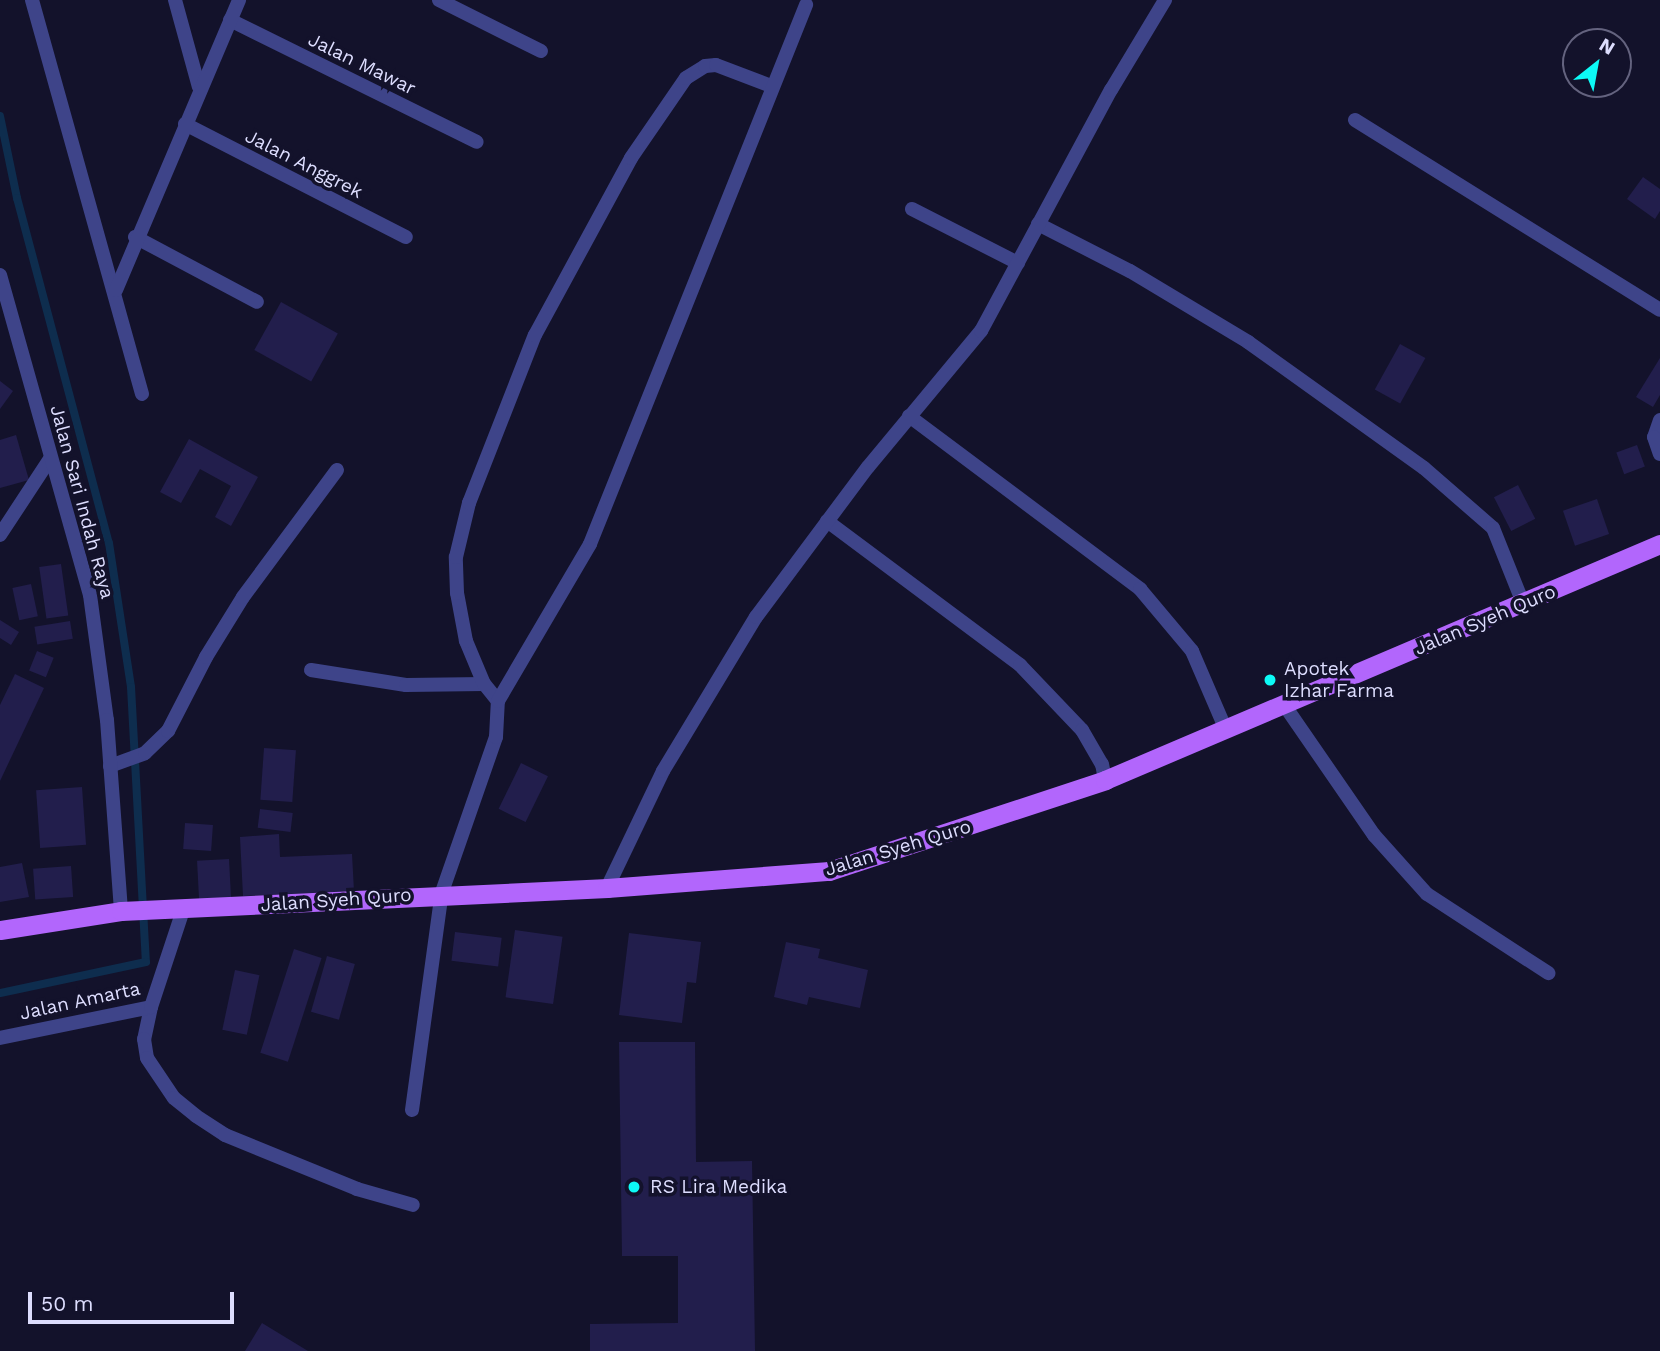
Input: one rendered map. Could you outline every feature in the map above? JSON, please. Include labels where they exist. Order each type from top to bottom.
[{"type":"main road","name":"Jalan Syeh Quro","points":[[0,930],[125,911],[442,892],[607,888],[829,871],[1105,780],[1285,706],[1660,544]]},
{"type":"street","points":[[32,0],[116,290],[142,394]]},
{"type":"street","points":[[175,0],[199,87]]},
{"type":"street","points":[[116,290],[135,237],[239,0]]},
{"type":"street","points":[[439,0],[541,51]]},
{"type":"street","points":[[607,888],[663,771],[720,673],[827,521],[909,416],[975,339],[1166,0]]},
{"type":"street","points":[[412,1110],[442,892],[496,737],[498,701],[590,544],[771,86],[806,5]]},
{"type":"street","name":"Jalan Mawar","points":[[230,20],[477,142]]},
{"type":"street","points":[[498,701],[484,684],[461,623],[457,593],[459,535],[550,301],[631,158],[686,78],[705,66],[716,65],[771,86]]},
{"type":"street","points":[[1355,120],[1660,310]]},
{"type":"street","name":"Jalan Anggrek","points":[[185,124],[406,237]]},
{"type":"street","points":[[912,209],[1018,262]]},
{"type":"street","points":[[1038,224],[1130,271],[1248,342],[1424,468],[1493,528],[1523,603]]},
{"type":"street","points":[[135,237],[257,302]]},
{"type":"street","name":"Jalan Sari Indah Raya","points":[[0,275],[90,595],[125,911]]},
{"type":"street","points":[[909,416],[1140,589],[1192,651],[1226,730]]},
{"type":"street","points":[[1660,420],[1654,437],[1660,454]]},
{"type":"street","points":[[0,535],[50,459]]},
{"type":"street","points":[[110,766],[145,753],[168,731],[206,657],[243,597],[337,470]]},
{"type":"street","points":[[827,521],[1020,665],[1082,730],[1102,764],[1105,780]]},
{"type":"street","points":[[311,670],[406,685],[484,684]]},
{"type":"street","points":[[1285,706],[1374,835],[1427,894],[1548,973]]},
{"type":"street","name":"Jalan Amarta","points":[[0,1038],[152,1007],[176,909]]},
{"type":"street","points":[[152,1007],[144,1039],[147,1058],[174,1098],[196,1116],[225,1135],[357,1189],[413,1205]]},
{"type":"building","points":[[1643,177],[1660,189],[1660,211],[1655,219],[1627,199]]},
{"type":"building","points":[[281,302],[338,334],[311,382],[254,350]]},
{"type":"building","points":[[1400,344],[1425,358],[1400,404],[1375,389]]},
{"type":"building","points":[[1660,358],[1660,395],[1653,407],[1636,397]]},
{"type":"building","points":[[0,381],[13,391],[0,409]]},
{"type":"building","points":[[16,435],[29,480],[0,488],[0,440]]},
{"type":"building","points":[[189,439],[258,477],[231,526],[215,517],[231,486],[200,469],[181,503],[160,492]]},
{"type":"building","points":[[1637,445],[1645,467],[1624,474],[1616,453]]},
{"type":"building","points":[[1518,485],[1535,519],[1511,531],[1494,497]]},
{"type":"building","points":[[1597,499],[1609,534],[1575,546],[1563,511]]},
{"type":"building","points":[[61,564],[68,615],[46,619],[39,567]]},
{"type":"building","points":[[31,584],[38,616],[19,620],[12,588]]},
{"type":"building","points":[[0,620],[19,632],[11,645],[0,638]]},
{"type":"building","points":[[70,621],[73,639],[37,644],[34,627]]},
{"type":"building","points":[[37,651],[54,658],[46,677],[29,670]]},
{"type":"building","points":[[15,674],[44,688],[0,781],[0,705]]},
{"type":"building","points":[[264,748],[296,750],[292,802],[260,800]]},
{"type":"building","points":[[521,763],[548,776],[526,822],[499,809]]},
{"type":"building","points":[[82,787],[86,845],[40,848],[36,790]]},
{"type":"building","points":[[260,809],[293,813],[290,832],[258,828]]},
{"type":"building","points":[[185,823],[213,825],[211,851],[183,849]]},
{"type":"building","points":[[279,834],[280,857],[352,854],[354,891],[243,896],[240,837]]},
{"type":"building","points":[[229,859],[231,902],[199,904],[197,861]]},
{"type":"building","points":[[22,863],[29,897],[0,902],[0,867]]},
{"type":"building","points":[[71,866],[73,897],[35,900],[33,869]]},
{"type":"building","points":[[515,930],[563,937],[553,1004],[506,997]]},
{"type":"building","points":[[455,932],[502,938],[498,967],[451,961]]},
{"type":"building","points":[[629,933],[701,942],[696,983],[687,982],[682,1023],[619,1015]]},
{"type":"building","points":[[786,942],[820,949],[818,958],[868,970],[860,1008],[809,997],[807,1005],[774,997]]},
{"type":"building","points":[[294,949],[322,958],[288,1062],[260,1053]]},
{"type":"building","points":[[327,956],[355,964],[339,1020],[311,1012]]},
{"type":"building","points":[[235,970],[259,975],[247,1035],[222,1030]]},
{"type":"building","points":[[619,1042],[695,1042],[696,1162],[752,1161],[755,1351],[590,1351],[590,1324],[678,1323],[678,1256],[622,1256]]},
{"type":"building","points":[[262,1323],[308,1351],[245,1351]]},
{"type":"waterway","points":[[0,116],[17,198],[109,543],[131,687],[146,962],[0,993]]},
{"type":"place","name":"Apotek Izhar Farma","points":[[1270,680]]},
{"type":"place","name":"RS Lira Medika","points":[[634,1187]]}]
